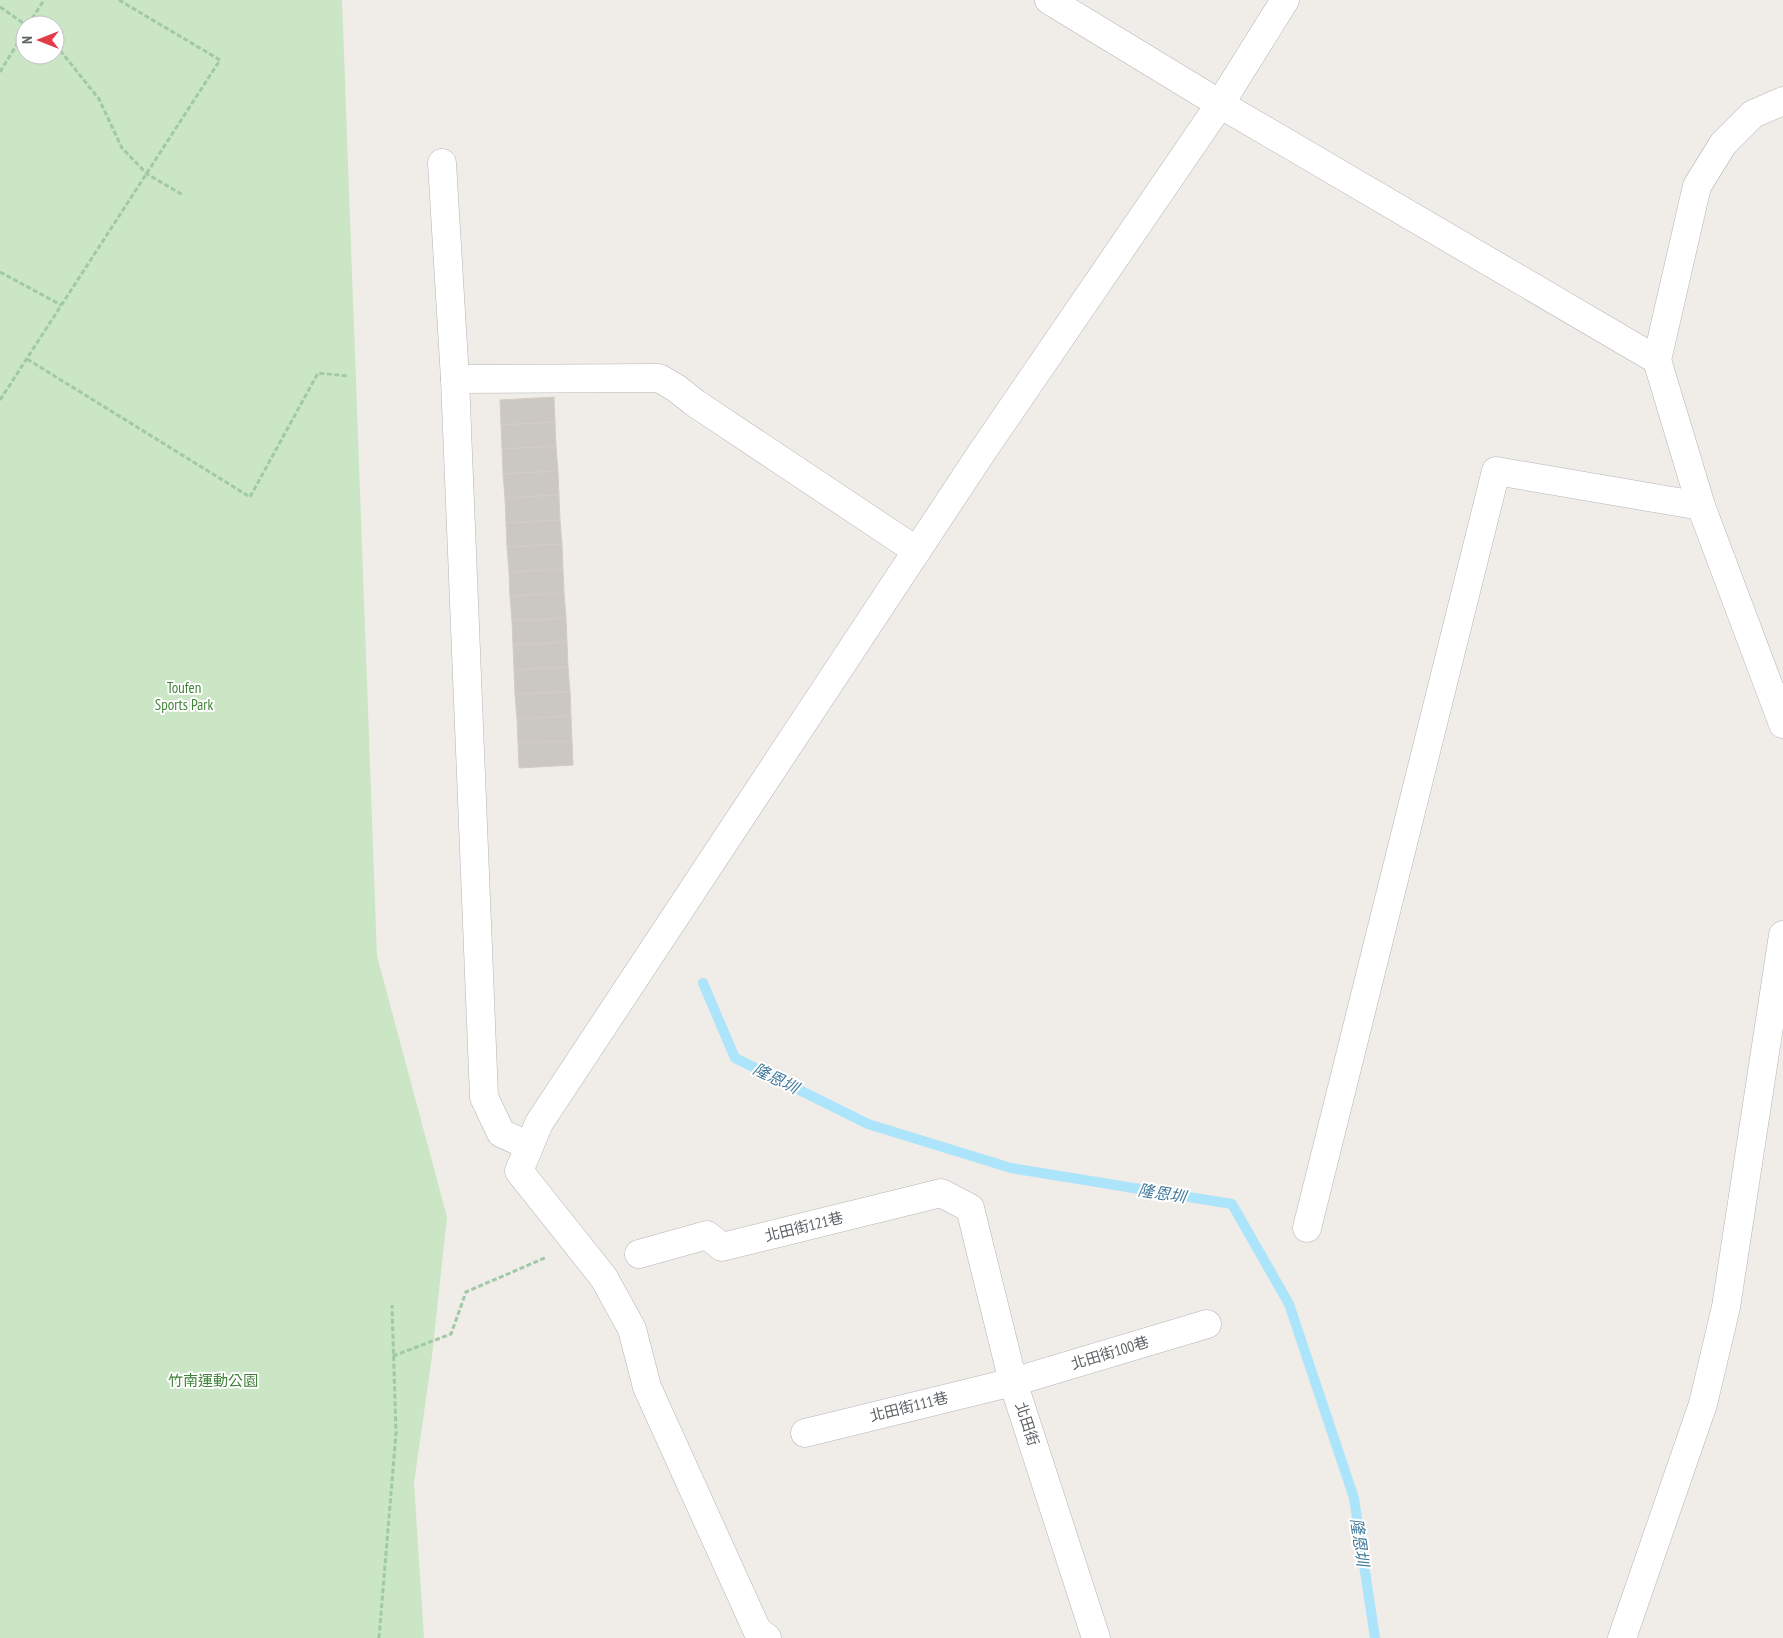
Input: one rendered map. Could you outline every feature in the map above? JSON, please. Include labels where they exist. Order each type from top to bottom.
[{"type":"street","points":[[1049,0],[1220,104],[1657,360]]},
{"type":"street","points":[[767,1638],[757,1630],[647,1387],[632,1329],[604,1278],[519,1171],[544,1114],[980,455],[1220,104],[1285,0]]},
{"type":"street","points":[[1783,101],[1754,114],[1723,144],[1696,186],[1657,360],[1701,506],[1783,724]]},
{"type":"street","points":[[442,163],[455,379],[484,1097],[501,1133],[529,1146]]},
{"type":"street","points":[[455,379],[659,378],[917,551]]},
{"type":"street","points":[[1307,1228],[1496,471],[1701,506]]},
{"type":"street","points":[[1622,1638],[1703,1404],[1726,1307],[1783,936]]},
{"type":"street","name":"北田街121巷","points":[[639,1254],[707,1235],[722,1247],[941,1193],[970,1208]]},
{"type":"street","name":"北田街","points":[[970,1208],[1014,1382],[1096,1638]]},
{"type":"street","name":"北田街100巷","points":[[1014,1382],[1207,1324]]},
{"type":"street","name":"北田街111巷","points":[[805,1433],[1014,1382]]},
{"type":"path","points":[[34,15],[44,0]]},
{"type":"path","points":[[0,400],[220,60],[118,0]]},
{"type":"path","points":[[0,7],[15,17]]},
{"type":"path","points":[[0,72],[15,47]]},
{"type":"path","points":[[65,55],[100,99],[122,148],[146,174],[183,195]]},
{"type":"path","points":[[0,272],[61,305]]},
{"type":"path","points":[[27,359],[250,497],[318,373],[348,376]]},
{"type":"path","points":[[393,1356],[451,1334],[466,1292],[577,1245]]},
{"type":"path","points":[[379,1638],[396,1433],[392,1305]]},
{"type":"green space","points":[[0,0],[342,0],[377,956],[447,1217],[432,1356],[414,1483],[424,1638],[0,1638]]},
{"type":"building","points":[[554,397],[555,422],[501,425],[500,400]]},
{"type":"building","points":[[555,422],[556,446],[502,449],[501,425]]},
{"type":"building","points":[[556,446],[558,471],[503,474],[502,449]]},
{"type":"building","points":[[558,471],[559,495],[505,498],[503,474]]},
{"type":"building","points":[[559,495],[560,520],[506,523],[505,498]]},
{"type":"building","points":[[560,520],[562,544],[507,547],[506,523]]},
{"type":"building","points":[[562,544],[563,569],[509,572],[507,547]]},
{"type":"building","points":[[563,569],[564,593],[510,596],[509,572]]},
{"type":"building","points":[[564,593],[566,618],[512,621],[510,596]]},
{"type":"building","points":[[566,618],[567,642],[513,645],[512,621]]},
{"type":"building","points":[[567,642],[568,667],[514,670],[513,645]]},
{"type":"building","points":[[568,667],[570,692],[515,694],[514,670]]},
{"type":"building","points":[[570,692],[571,716],[517,719],[515,694]]},
{"type":"building","points":[[571,716],[572,741],[518,743],[517,719]]},
{"type":"building","points":[[572,741],[573,765],[519,768],[518,743]]},
{"type":"waterway","name":"隆恩圳","points":[[703,983],[735,1058],[868,1124],[1011,1168],[1232,1204],[1289,1304],[1354,1498],[1375,1638]]},
{"type":"park label","name":"Toufen Sports Park","points":[[184,696]]},
{"type":"park label","name":"竹南運動公園","points":[[213,1381]]}]
